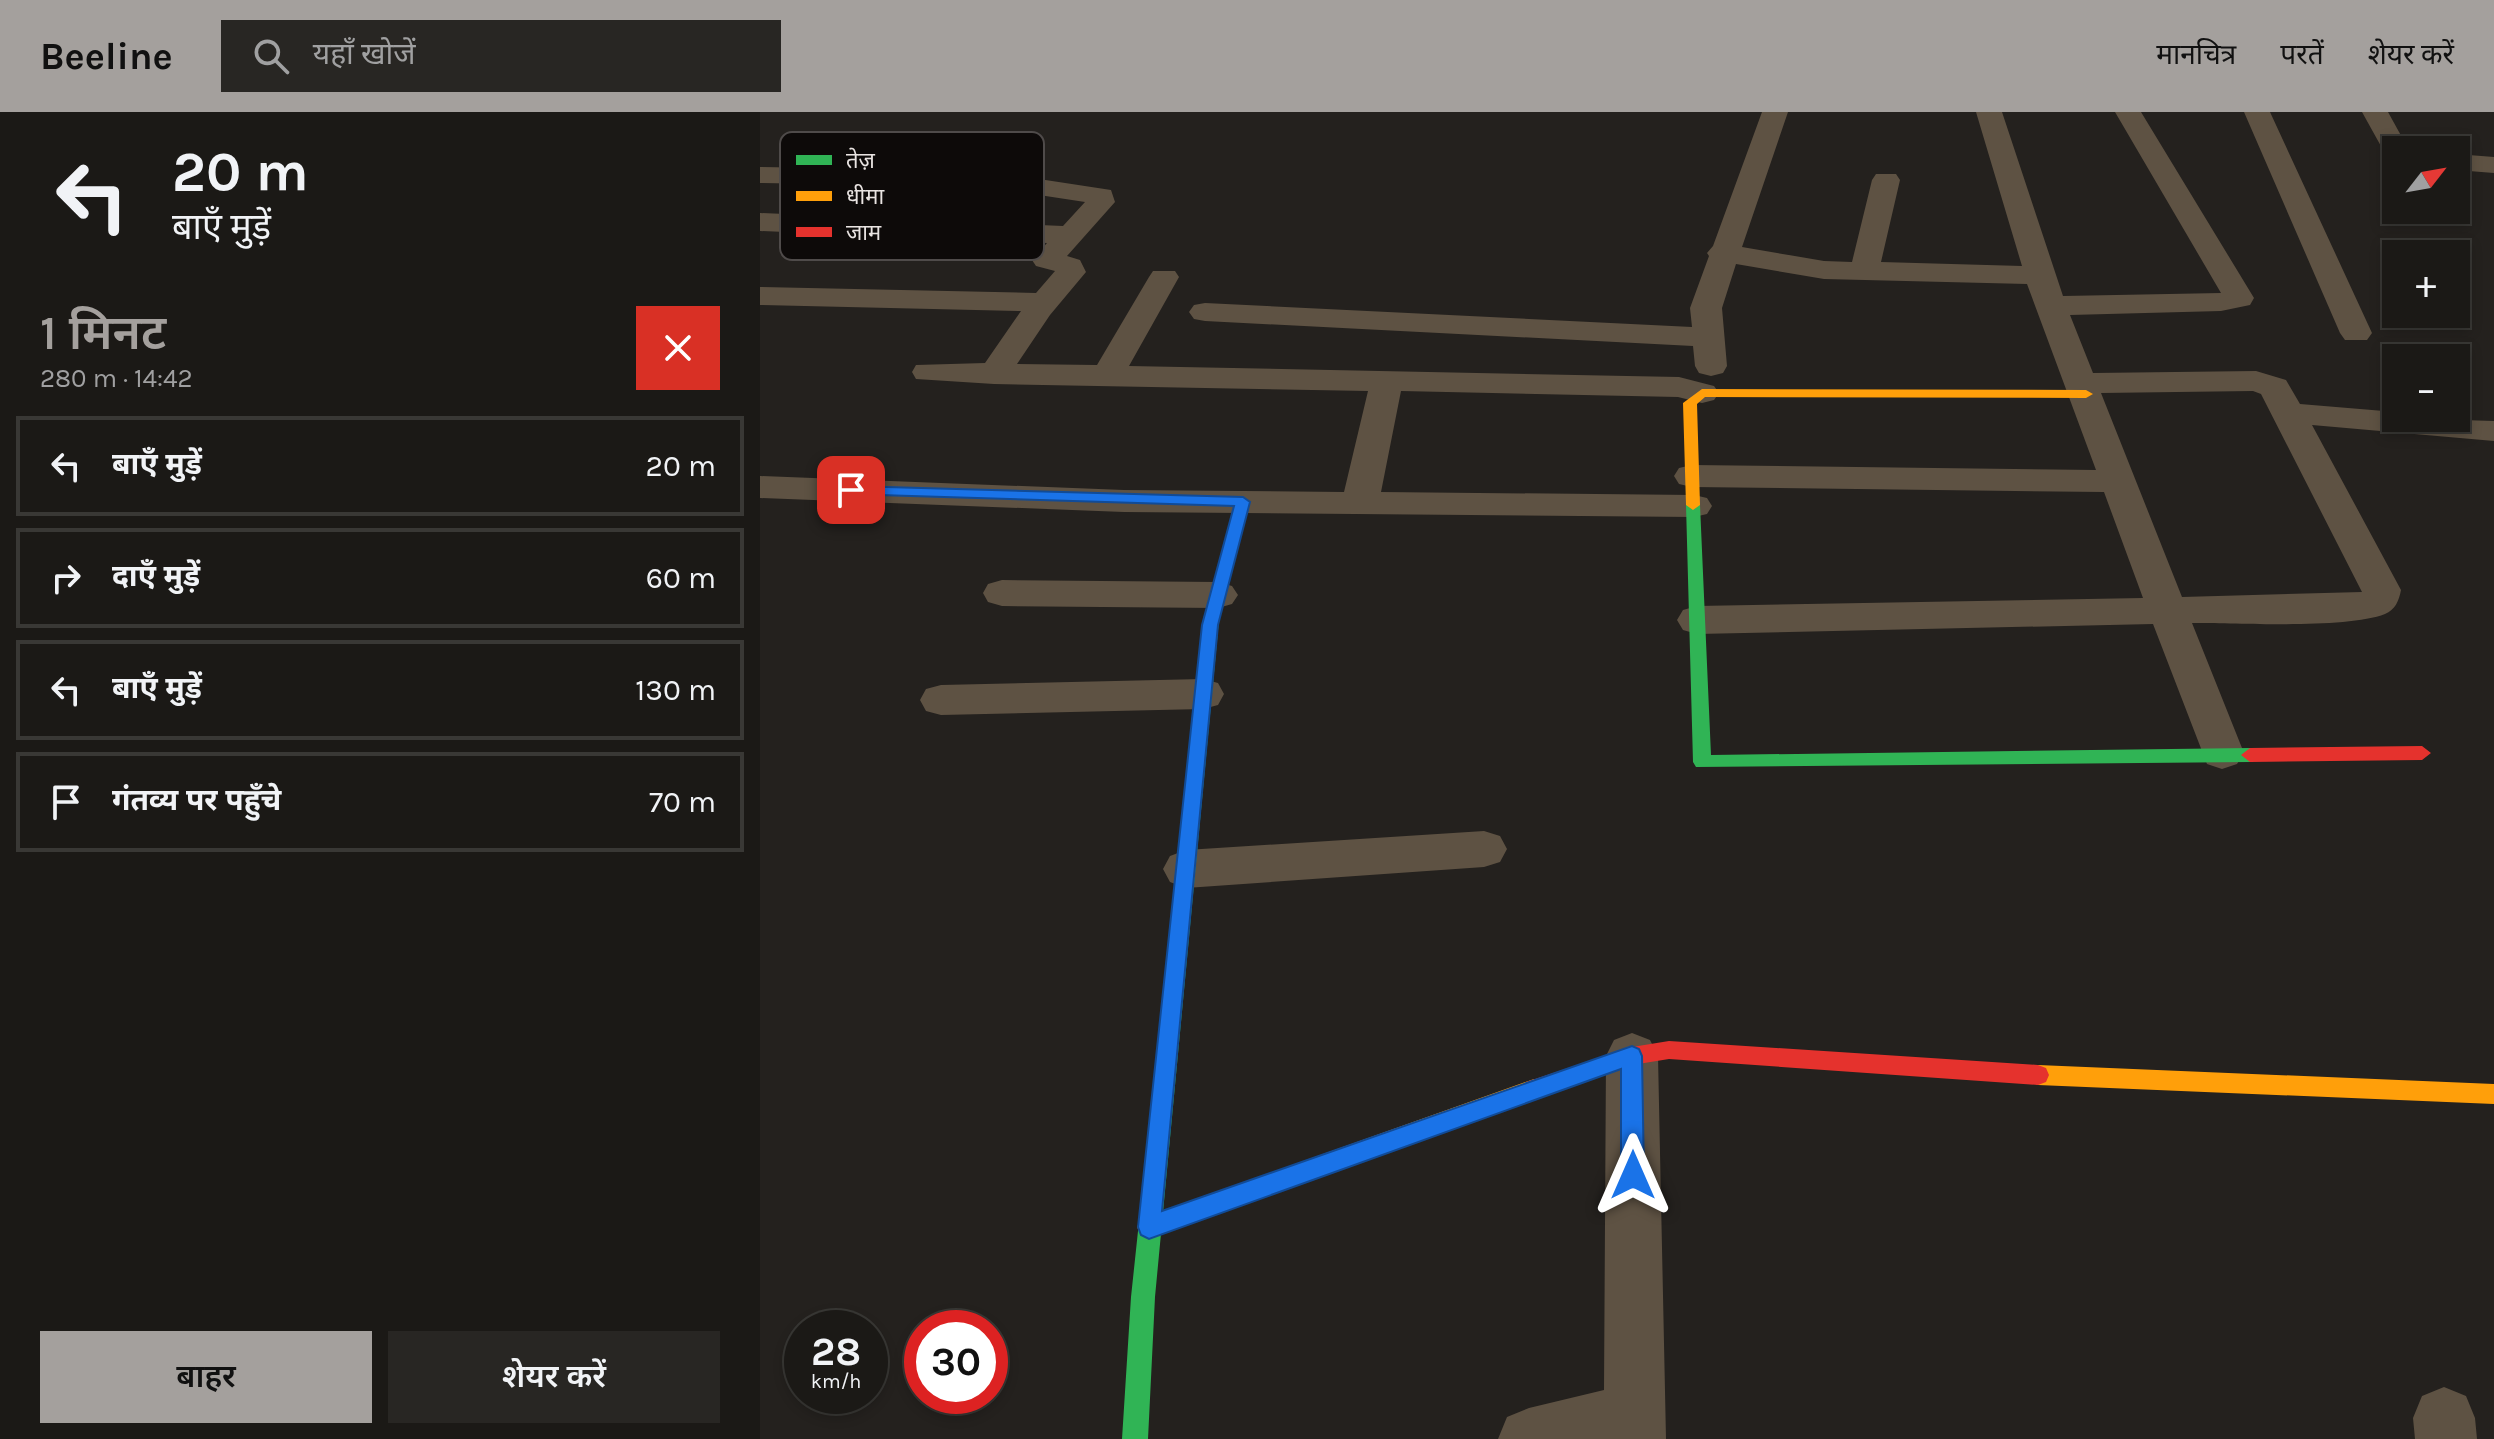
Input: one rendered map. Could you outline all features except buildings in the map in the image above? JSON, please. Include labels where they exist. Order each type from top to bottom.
[{"type":"street","points":[[1708,393],[1706,308],[1722,253],[1775,112]]},
{"type":"street","points":[[1989,112],[2046,290],[2222,753]]},
{"type":"street","points":[[1722,253],[1796,267],[2046,290],[2221,302],[2239,298],[2240,293],[2128,112]]},
{"type":"street","points":[[2257,112],[2356,333]]},
{"type":"street","points":[[2375,112],[2388,136]]},
{"type":"street","points":[[2470,163],[2494,165]]},
{"type":"street","points":[[760,175],[780,175]]},
{"type":"street","points":[[1864,272],[1886,180]]},
{"type":"street","points":[[994,374],[1045,302],[1071,272],[1065,264],[1047,260],[1101,202],[1101,196],[1044,188]]},
{"type":"street","points":[[760,222],[780,223]]},
{"type":"street","points":[[1044,234],[1070,235]]},
{"type":"street","points":[[1107,376],[1164,277]]},
{"type":"street","points":[[760,296],[1045,302]]},
{"type":"street","points":[[1205,312],[1709,337]]},
{"type":"street","points":[[1300,380],[1314,318]]},
{"type":"street","points":[[928,372],[1679,387],[1708,393],[2083,389],[2256,381],[2274,387],[2382,590],[2380,599],[2373,604],[2350,607],[1697,620]]},
{"type":"street","points":[[1360,503],[1387,381]]},
{"type":"street","points":[[1708,393],[1690,403],[1702,762],[2222,753],[2422,753]]},
{"type":"street","points":[[2287,413],[2494,431]]},
{"type":"street","points":[[760,487],[1360,503],[2119,481]]},
{"type":"street","points":[[1135,1439],[1149,1227],[1210,625],[1243,502]]},
{"type":"street","points":[[1002,593],[1218,595]]},
{"type":"street","points":[[941,700],[1203,694]]},
{"type":"street","points":[[1186,869],[1484,849]]},
{"type":"street","points":[[1149,1227],[1632,1056],[1669,1050],[2123,1081],[2494,1094]]},
{"type":"street","points":[[1529,1439],[1635,1426],[1632,1056]]},
{"type":"traffic: fast","points":[[1693,505],[1702,762],[2250,755]]},
{"type":"traffic: fast","points":[[1135,1439],[1143,1297],[1211,620]]},
{"type":"traffic: slow","points":[[1693,505],[1690,403],[1702,393],[2086,394]]},
{"type":"traffic: slow","points":[[1211,620],[1243,502]]},
{"type":"traffic: slow","points":[[2038,1075],[2494,1094]]},
{"type":"traffic: slow","points":[[1149,1227],[1534,1089]]},
{"type":"traffic: jam","points":[[2250,755],[2422,753]]},
{"type":"traffic: jam","points":[[1534,1089],[1632,1056],[1669,1050],[2038,1075]]},
{"type":"route","points":[[851,490],[1124,501],[1243,502],[1210,625],[1149,1227],[1632,1056],[1633,1175]]}]
